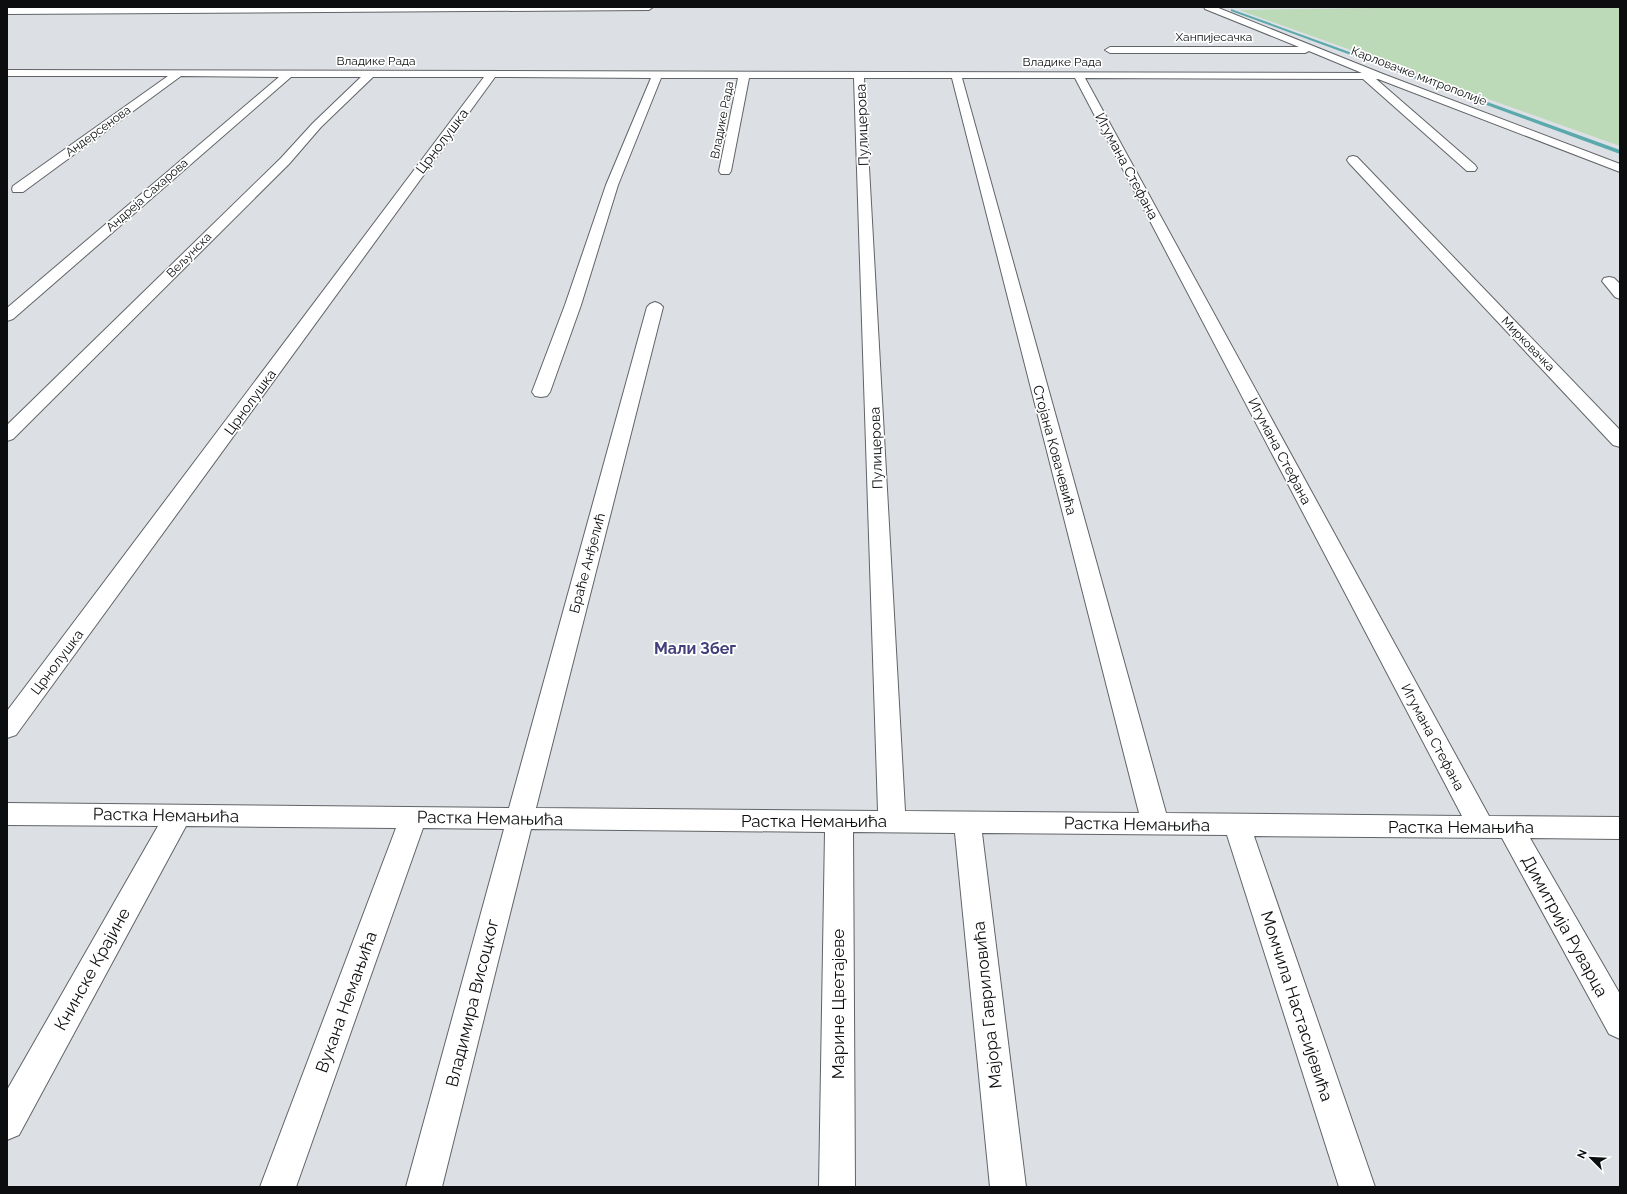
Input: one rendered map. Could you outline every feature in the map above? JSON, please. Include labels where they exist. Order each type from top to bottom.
[{"type":"street","points":[[7,11],[649,7]]},
{"type":"street","name":"Карловачке митрополије","points":[[1208,7],[1318,50],[1379,76],[1620,168]]},
{"type":"street","name":"Ханпијесачка","points":[[1110,50],[1318,50]]},
{"type":"street","name":"Владике Рада","points":[[7,73],[1379,76]]},
{"type":"street","points":[[7,80],[18,73]]},
{"type":"street","name":"Андерсенова","points":[[18,188],[178,74]]},
{"type":"street","name":"Андреја Сахарова","points":[[7,316],[288,74]]},
{"type":"street","name":"Вељунска","points":[[7,435],[285,161],[316,125],[370,74]]},
{"type":"street","name":"Црнолушка","points":[[7,729],[492,74]]},
{"type":"street","points":[[541,392],[573,305],[612,185],[657,75]]},
{"type":"street","name":"Владике Рада","points":[[725,171],[744,75]]},
{"type":"street","name":"Пулицерова","points":[[859,75],[892,822]]},
{"type":"street","name":"Стојана Ковачевића","points":[[956,75],[1155,824]]},
{"type":"street","name":"Игумана Стефана","points":[[1078,76],[1481,827]]},
{"type":"street","points":[[1366,76],[1471,168]]},
{"type":"street","name":"Мирковачка","points":[[1353,160],[1620,441]]},
{"type":"street","points":[[1602,161],[1620,161]]},
{"type":"street","points":[[1609,281],[1620,294]]},
{"type":"street","name":"Браће Анђелић","points":[[520,818],[655,307]]},
{"type":"street","name":"Растка Немањића","points":[[7,814],[1620,828]]},
{"type":"street","name":"Книнске Крајине","points":[[7,1123],[178,815]]},
{"type":"street","name":"Вукана Немањића","points":[[278,1187],[414,817]]},
{"type":"street","name":"Владимира Висоцког","points":[[424,1187],[520,818]]},
{"type":"street","name":"Марине Цветајеве","points":[[837,1187],[839,821]]},
{"type":"street","name":"Мајора Гавриловића","points":[[966,822],[1008,1187]]},
{"type":"street","name":"Момчила Настасијевића","points":[[1236,825],[1357,1187]]},
{"type":"street","name":"Димитрија Руварца","points":[[1510,827],[1620,1024]]},
{"type":"green space","points":[[1449,7],[1620,7],[1620,146],[1239,10]]},
{"type":"waterway","points":[[1232,10],[1620,152]]},
{"type":"district","name":"Мали Збег","points":[[695,648]]}]
